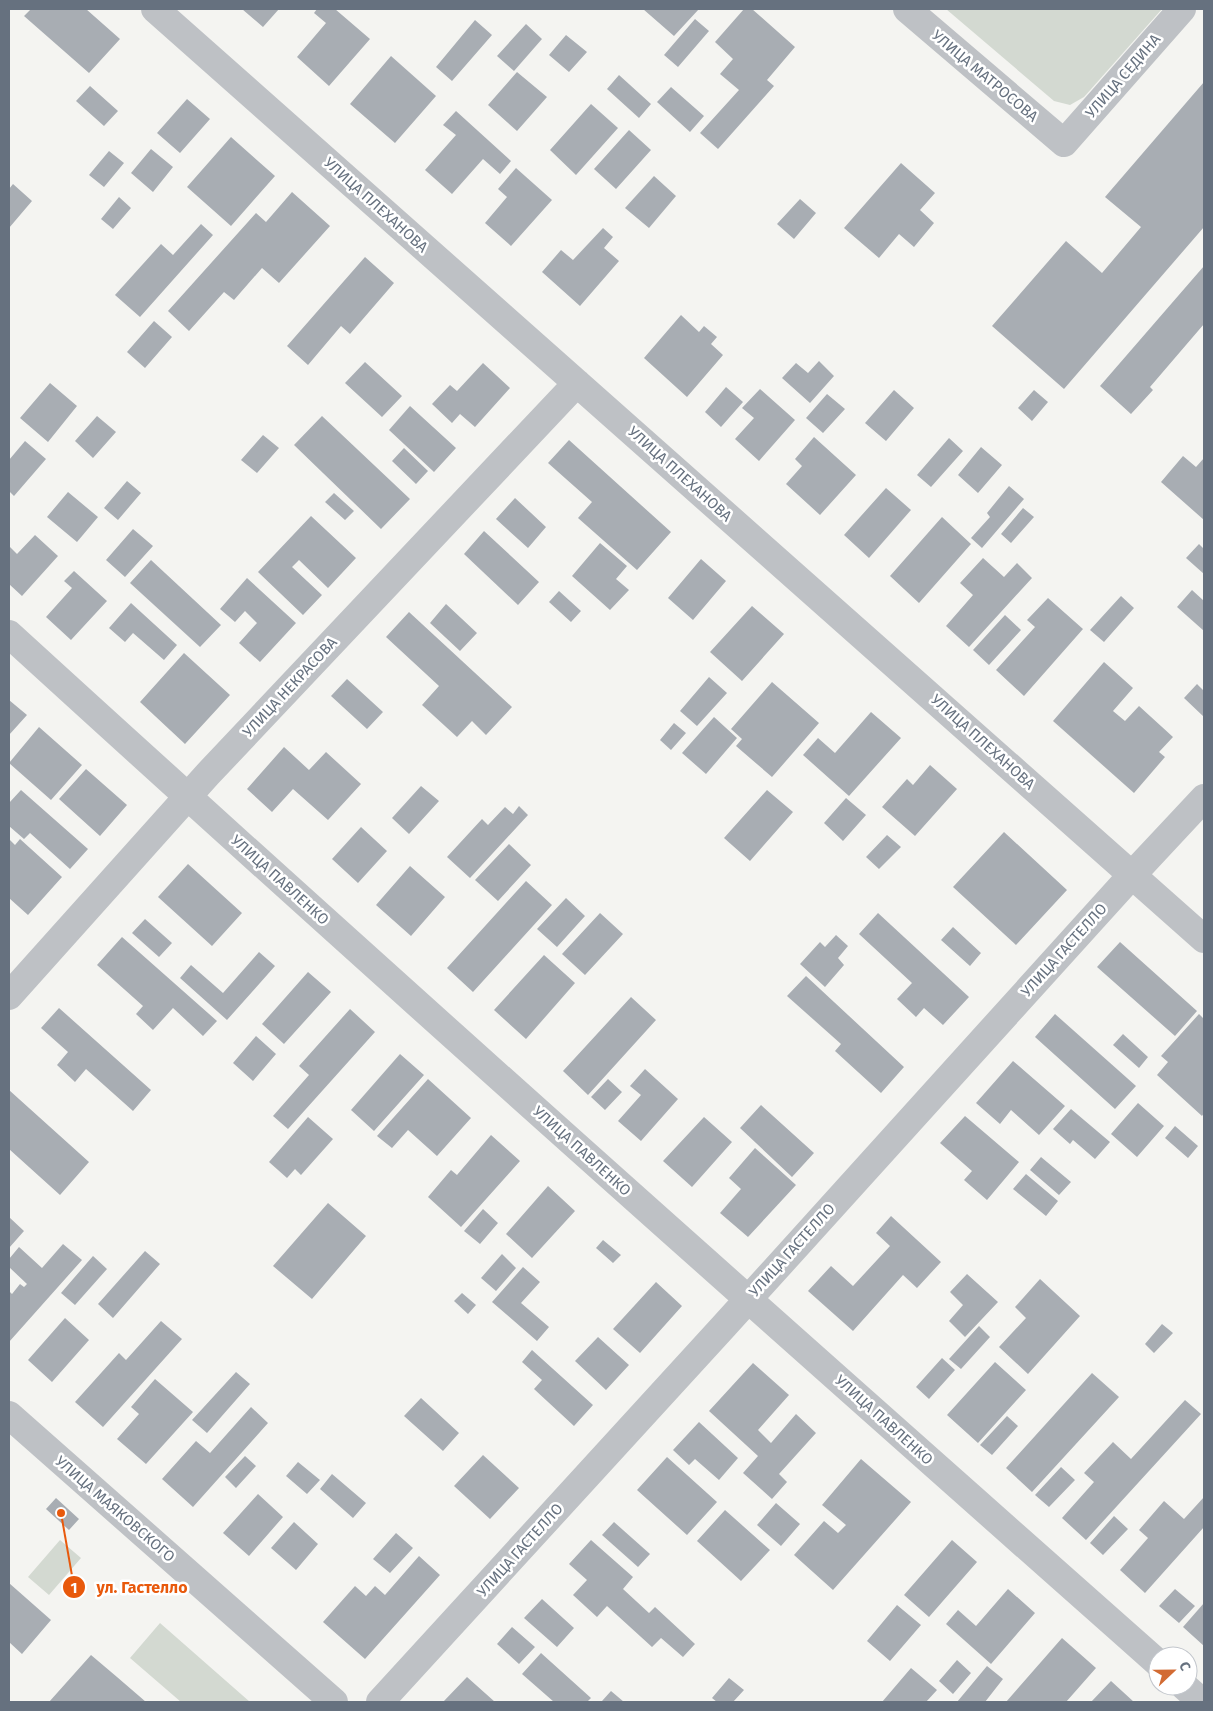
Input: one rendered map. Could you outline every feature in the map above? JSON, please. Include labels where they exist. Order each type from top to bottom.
[{"type":"street","name":"УЛИЦА ПЛЕХАНОВА","points":[[155,9],[1204,938]]},
{"type":"street","name":"УЛИЦА МАТРОСОВА","points":[[907,9],[1064,143]]},
{"type":"street","name":"УЛИЦА СЕДИНА","points":[[1064,143],[1182,9]]},
{"type":"street","name":"УЛИЦА НЕКРАСОВА","points":[[9,996],[187,797],[577,383]]},
{"type":"street","name":"УЛИЦА ПАВЛЕНКО","points":[[9,634],[187,797],[748,1300],[1148,1654]]},
{"type":"street","name":"УЛИЦА ГАСТЕЛЛО","points":[[380,1702],[748,1300],[1132,874],[1204,798]]},
{"type":"street","name":"УЛИЦА МАЯКОВСКОГО","points":[[9,1416],[334,1702]]},
{"type":"shaded area","points":[[946,9],[1162,9],[1084,97],[1070,105],[1054,101]]},
{"type":"shaded area","points":[[60,1540],[81,1558],[49,1595],[28,1577]]},
{"type":"shaded area","points":[[160,1623],[250,1702],[181,1702],[130,1658]]},
{"type":"building","points":[[31,9],[86,9],[120,39],[89,73],[24,16]]},
{"type":"building","points":[[242,9],[279,9],[263,27]]},
{"type":"building","points":[[317,9],[335,9],[370,39],[329,86],[297,57],[326,23],[314,13]]},
{"type":"building","points":[[643,9],[699,9],[674,36]]},
{"type":"building","points":[[744,9],[752,9],[795,47],[767,80],[774,86],[718,149],[700,133],[739,90],[720,74],[733,59],[715,42]]},
{"type":"building","points":[[695,19],[709,31],[678,67],[664,55]]},
{"type":"building","points":[[475,20],[492,35],[452,81],[436,67]]},
{"type":"building","points":[[526,24],[542,39],[514,71],[497,56]]},
{"type":"building","points":[[566,35],[587,52],[569,72],[549,55]]},
{"type":"building","points":[[391,56],[436,96],[395,143],[350,104]]},
{"type":"building","points":[[517,72],[547,97],[517,131],[488,105]]},
{"type":"building","points":[[619,75],[651,104],[639,118],[607,89]]},
{"type":"building","points":[[1204,82],[1204,227],[1064,389],[992,326],[1066,241],[1102,273],[1141,227],[1105,197]]},
{"type":"building","points":[[90,86],[118,111],[104,126],[76,101]]},
{"type":"building","points":[[671,87],[704,116],[690,132],[657,102]]},
{"type":"building","points":[[187,99],[210,119],[180,153],[157,133]]},
{"type":"building","points":[[591,104],[618,128],[576,175],[550,150]]},
{"type":"building","points":[[456,111],[511,161],[500,174],[483,159],[452,194],[425,170],[456,135],[443,125]]},
{"type":"building","points":[[629,130],[651,150],[616,189],[594,169]]},
{"type":"building","points":[[231,137],[275,176],[231,226],[187,187]]},
{"type":"building","points":[[151,149],[173,167],[153,192],[131,173]]},
{"type":"building","points":[[109,151],[124,163],[104,187],[89,175]]},
{"type":"building","points":[[901,163],[935,193],[920,210],[934,223],[914,247],[899,234],[879,258],[844,228]]},
{"type":"building","points":[[516,168],[552,200],[511,246],[485,223],[507,197],[498,189]]},
{"type":"building","points":[[654,176],[676,196],[649,228],[625,208]]},
{"type":"building","points":[[13,184],[32,201],[9,228],[9,189]]},
{"type":"building","points":[[292,192],[330,226],[279,283],[262,268],[234,300],[224,292],[189,331],[168,311],[256,213],[266,222]]},
{"type":"building","points":[[119,197],[131,208],[113,229],[101,219]]},
{"type":"building","points":[[800,199],[816,213],[794,239],[777,224]]},
{"type":"building","points":[[201,224],[213,235],[140,317],[115,295],[161,244],[173,255]]},
{"type":"building","points":[[603,228],[613,237],[604,248],[619,261],[580,306],[542,272],[561,250],[573,260]]},
{"type":"building","points":[[365,257],[394,283],[350,334],[341,326],[308,365],[287,346]]},
{"type":"building","points":[[1204,266],[1204,324],[1150,387],[1153,390],[1131,414],[1100,386]]},
{"type":"building","points":[[681,315],[699,332],[704,326],[717,337],[711,344],[723,355],[687,397],[644,358]]},
{"type":"building","points":[[154,321],[172,337],[145,368],[127,352]]},
{"type":"building","points":[[819,361],[834,376],[810,403],[782,378],[796,363],[808,373]]},
{"type":"building","points":[[365,362],[402,396],[382,417],[345,383]]},
{"type":"building","points":[[483,363],[510,388],[475,427],[460,414],[452,423],[432,404],[450,385],[457,391]]},
{"type":"building","points":[[50,383],[77,406],[48,442],[20,418]]},
{"type":"building","points":[[726,387],[743,402],[721,427],[705,412]]},
{"type":"building","points":[[760,389],[795,420],[759,461],[735,439],[754,418],[742,408]]},
{"type":"building","points":[[894,390],[914,408],[886,441],[865,423]]},
{"type":"building","points":[[1034,390],[1048,402],[1032,421],[1018,408]]},
{"type":"building","points":[[827,394],[845,409],[823,433],[806,418]]},
{"type":"building","points":[[410,406],[456,448],[434,472],[389,430]]},
{"type":"building","points":[[97,416],[116,432],[93,458],[75,441]]},
{"type":"building","points":[[322,416],[410,499],[381,529],[294,445]]},
{"type":"building","points":[[263,435],[279,448],[257,473],[241,460]]},
{"type":"building","points":[[814,437],[856,475],[820,515],[786,484],[802,466],[795,459]]},
{"type":"building","points":[[949,438],[963,451],[931,487],[917,475]]},
{"type":"building","points":[[569,440],[671,532],[637,570],[578,518],[592,502],[548,463]]},
{"type":"building","points":[[25,441],[46,459],[14,496],[9,491],[9,460]]},
{"type":"building","points":[[981,447],[1002,465],[978,493],[958,475]]},
{"type":"building","points":[[404,448],[428,471],[416,484],[392,461]]},
{"type":"building","points":[[1183,456],[1196,467],[1204,458],[1204,520],[1161,482]]},
{"type":"building","points":[[127,481],[141,493],[118,520],[104,508]]},
{"type":"building","points":[[1009,486],[1024,499],[982,548],[971,538],[990,517],[987,513]]},
{"type":"building","points":[[886,488],[911,510],[869,558],[844,535]]},
{"type":"building","points":[[68,492],[98,517],[77,542],[47,517]]},
{"type":"building","points":[[334,493],[354,511],[345,520],[325,502]]},
{"type":"building","points":[[515,498],[546,527],[528,548],[496,519]]},
{"type":"building","points":[[1023,508],[1034,517],[1011,543],[1001,534]]},
{"type":"building","points":[[311,516],[356,558],[328,588],[299,560],[292,567],[322,595],[303,615],[258,572]]},
{"type":"building","points":[[942,517],[971,544],[919,603],[890,576]]},
{"type":"building","points":[[133,529],[153,546],[125,577],[106,560]]},
{"type":"building","points":[[484,531],[539,582],[518,605],[464,554]]},
{"type":"building","points":[[35,535],[58,556],[22,596],[9,584],[9,546],[17,554]]},
{"type":"building","points":[[600,543],[627,566],[616,579],[629,590],[610,610],[572,576]]},
{"type":"building","points":[[1199,544],[1204,549],[1204,574],[1186,558]]},
{"type":"building","points":[[983,558],[1004,577],[1017,563],[1032,578],[969,647],[946,626],[973,595],[960,583]]},
{"type":"building","points":[[701,559],[726,581],[693,620],[668,598]]},
{"type":"building","points":[[151,560],[221,625],[200,647],[130,583]]},
{"type":"building","points":[[74,571],[107,601],[71,640],[46,617],[72,588],[64,581]]},
{"type":"building","points":[[247,578],[296,623],[260,662],[239,643],[257,623],[245,611],[235,622],[220,609]]},
{"type":"building","points":[[1192,590],[1204,601],[1204,631],[1177,607]]},
{"type":"building","points":[[559,591],[581,611],[571,622],[549,602]]},
{"type":"building","points":[[1121,596],[1134,608],[1104,642],[1090,630]]},
{"type":"building","points":[[1048,598],[1083,629],[1024,696],[996,670],[1035,627],[1027,620]]},
{"type":"building","points":[[131,603],[177,645],[164,660],[133,633],[125,642],[109,628]]},
{"type":"building","points":[[446,604],[477,633],[460,651],[430,623]]},
{"type":"building","points":[[752,606],[784,634],[742,681],[710,652]]},
{"type":"building","points":[[409,612],[512,707],[486,735],[472,721],[457,737],[422,705],[439,686],[386,637]]},
{"type":"building","points":[[1005,615],[1021,630],[989,665],[973,650]]},
{"type":"building","points":[[184,653],[230,695],[185,744],[140,702]]},
{"type":"building","points":[[1104,662],[1133,688],[1113,711],[1125,721],[1139,706],[1173,737],[1159,752],[1165,757],[1134,793],[1053,721]]},
{"type":"building","points":[[709,677],[727,693],[697,726],[680,711]]},
{"type":"building","points":[[347,679],[383,712],[367,729],[331,696]]},
{"type":"building","points":[[772,682],[819,723],[772,777],[736,746],[742,739],[731,729]]},
{"type":"building","points":[[1197,684],[1204,691],[1204,717],[1184,698]]},
{"type":"building","points":[[9,700],[27,715],[9,735]]},
{"type":"building","points":[[871,712],[901,738],[849,796],[803,755],[818,738],[835,753]]},
{"type":"building","points":[[714,717],[737,738],[706,774],[682,753]]},
{"type":"building","points":[[674,723],[686,733],[671,750],[660,740]]},
{"type":"building","points":[[39,727],[82,765],[51,800],[9,763]]},
{"type":"building","points":[[284,747],[309,770],[326,752],[361,784],[328,820],[293,789],[272,812],[247,789]]},
{"type":"building","points":[[930,765],[957,789],[915,836],[882,807],[907,779],[913,785]]},
{"type":"building","points":[[86,769],[127,805],[100,836],[59,799]]},
{"type":"building","points":[[421,786],[439,801],[409,834],[392,818]]},
{"type":"building","points":[[21,790],[88,849],[70,869],[30,833],[24,839],[9,826],[9,803]]},
{"type":"building","points":[[767,790],[793,812],[750,861],[724,838]]},
{"type":"building","points":[[846,798],[866,815],[843,841],[824,823]]},
{"type":"building","points":[[519,806],[528,815],[470,878],[447,857],[482,819],[488,825],[505,807],[513,814]]},
{"type":"building","points":[[361,827],[387,851],[358,883],[332,859]]},
{"type":"building","points":[[1004,832],[1067,890],[1016,945],[953,887]]},
{"type":"building","points":[[887,835],[901,847],[879,869],[866,857]]},
{"type":"building","points":[[9,839],[15,845],[20,839],[62,877],[28,915],[9,898]]},
{"type":"building","points":[[509,844],[531,865],[498,901],[475,880]]},
{"type":"building","points":[[188,864],[242,913],[212,946],[158,897]]},
{"type":"building","points":[[410,866],[445,897],[411,936],[376,905]]},
{"type":"building","points":[[526,881],[552,905],[473,992],[447,968]]},
{"type":"building","points":[[566,898],[585,916],[557,947],[537,929]]},
{"type":"building","points":[[600,913],[623,934],[585,975],[562,954]]},
{"type":"building","points":[[878,913],[969,997],[943,1025],[924,1008],[916,1017],[897,999],[912,983],[859,934]]},
{"type":"building","points":[[145,919],[172,943],[159,957],[132,933]]},
{"type":"building","points":[[953,927],[981,953],[970,966],[941,940]]},
{"type":"building","points":[[836,935],[848,946],[838,958],[844,965],[825,987],[800,964],[820,942],[825,947]]},
{"type":"building","points":[[122,937],[217,1021],[203,1036],[173,1008],[153,1030],[136,1014],[143,1006],[97,965]]},
{"type":"building","points":[[1120,942],[1197,1011],[1175,1036],[1097,967]]},
{"type":"building","points":[[259,952],[275,966],[227,1020],[180,978],[191,965],[223,993]]},
{"type":"building","points":[[544,955],[575,983],[526,1039],[494,1010]]},
{"type":"building","points":[[308,972],[331,992],[284,1044],[262,1024]]},
{"type":"building","points":[[806,976],[904,1067],[881,1093],[835,1051],[841,1044],[787,996]]},
{"type":"building","points":[[631,997],[656,1020],[588,1095],[563,1071]]},
{"type":"building","points":[[59,1008],[151,1090],[133,1111],[86,1069],[75,1082],[57,1065],[68,1052],[41,1028]]},
{"type":"building","points":[[350,1009],[375,1032],[288,1129],[273,1116],[309,1075],[299,1066]]},
{"type":"building","points":[[1055,1014],[1136,1086],[1115,1109],[1035,1037]]},
{"type":"building","points":[[1199,1014],[1204,1019],[1204,1113],[1202,1116],[1157,1075],[1168,1062],[1161,1056]]},
{"type":"building","points":[[1123,1034],[1148,1057],[1139,1068],[1113,1045]]},
{"type":"building","points":[[256,1036],[276,1054],[253,1081],[233,1063]]},
{"type":"building","points":[[400,1054],[424,1075],[374,1131],[351,1110]]},
{"type":"building","points":[[1013,1061],[1065,1106],[1039,1135],[1011,1110],[1000,1124],[976,1103]]},
{"type":"building","points":[[645,1069],[678,1099],[641,1141],[618,1121],[641,1095],[630,1086]]},
{"type":"building","points":[[428,1079],[471,1118],[437,1156],[408,1130],[392,1148],[377,1136]]},
{"type":"building","points":[[608,1079],[622,1092],[605,1110],[591,1097]]},
{"type":"building","points":[[9,1090],[89,1162],[60,1195],[9,1149]]},
{"type":"building","points":[[1138,1103],[1164,1126],[1137,1157],[1111,1134]]},
{"type":"building","points":[[761,1105],[814,1153],[792,1177],[740,1128]]},
{"type":"building","points":[[1071,1109],[1110,1142],[1095,1159],[1073,1140],[1070,1144],[1053,1129]]},
{"type":"building","points":[[965,1116],[1019,1162],[987,1200],[964,1180],[972,1171],[940,1143]]},
{"type":"building","points":[[308,1117],[333,1139],[301,1175],[295,1169],[287,1178],[269,1162]]},
{"type":"building","points":[[704,1117],[732,1142],[692,1187],[663,1161]]},
{"type":"building","points":[[1175,1126],[1198,1146],[1188,1158],[1165,1138]]},
{"type":"building","points":[[491,1135],[520,1161],[461,1227],[428,1197],[451,1170],[457,1175]]},
{"type":"building","points":[[755,1148],[796,1185],[748,1237],[720,1213],[741,1189],[729,1178]]},
{"type":"building","points":[[1041,1157],[1071,1182],[1059,1195],[1030,1170]]},
{"type":"building","points":[[1026,1174],[1058,1201],[1046,1216],[1013,1189]]},
{"type":"building","points":[[548,1186],[575,1211],[532,1258],[506,1234]]},
{"type":"building","points":[[328,1203],[366,1236],[312,1299],[273,1266]]},
{"type":"building","points":[[483,1209],[498,1223],[480,1244],[464,1231]]},
{"type":"building","points":[[891,1216],[941,1262],[917,1288],[903,1275],[853,1331],[808,1291],[831,1266],[853,1286],[890,1246],[876,1233]]},
{"type":"building","points":[[9,1217],[24,1231],[9,1248]]},
{"type":"building","points":[[603,1240],[621,1255],[613,1263],[596,1248]]},
{"type":"building","points":[[63,1244],[82,1260],[9,1342],[9,1291],[12,1294],[20,1284],[24,1287],[27,1284],[9,1267],[9,1259],[19,1247],[42,1268]]},
{"type":"building","points":[[145,1251],[160,1264],[113,1318],[98,1304]]},
{"type":"building","points":[[502,1254],[516,1268],[496,1291],[481,1278]]},
{"type":"building","points":[[93,1256],[107,1269],[75,1305],[61,1293]]},
{"type":"building","points":[[523,1267],[540,1282],[521,1303],[549,1327],[537,1341],[492,1302]]},
{"type":"building","points":[[967,1274],[998,1302],[965,1337],[949,1321],[963,1305],[950,1292]]},
{"type":"building","points":[[1040,1279],[1080,1316],[1028,1374],[999,1347],[1026,1318],[1015,1307]]},
{"type":"building","points":[[656,1282],[682,1306],[640,1353],[613,1329]]},
{"type":"building","points":[[462,1293],[476,1305],[468,1314],[454,1301]]},
{"type":"building","points":[[65,1318],[89,1340],[52,1382],[28,1360]]},
{"type":"building","points":[[161,1321],[182,1339],[103,1427],[75,1402],[119,1353],[126,1360]]},
{"type":"building","points":[[1162,1324],[1173,1333],[1154,1353],[1145,1344]]},
{"type":"building","points":[[979,1326],[990,1337],[961,1369],[949,1359]]},
{"type":"building","points":[[598,1337],[629,1365],[606,1390],[575,1361]]},
{"type":"building","points":[[532,1350],[593,1405],[574,1426],[534,1389],[542,1380],[522,1362]]},
{"type":"building","points":[[942,1358],[955,1370],[929,1399],[916,1387]]},
{"type":"building","points":[[995,1362],[1026,1390],[978,1443],[947,1415]]},
{"type":"building","points":[[753,1363],[789,1395],[758,1430],[771,1443],[796,1414],[816,1433],[779,1474],[787,1482],[772,1499],[743,1473],[758,1456],[709,1411]]},
{"type":"building","points":[[236,1372],[250,1384],[207,1433],[192,1420]]},
{"type":"building","points":[[1092,1373],[1119,1397],[1032,1492],[1006,1468]]},
{"type":"building","points":[[155,1379],[193,1412],[146,1464],[117,1439],[139,1414],[131,1407]]},
{"type":"building","points":[[421,1398],[459,1433],[443,1451],[404,1416]]},
{"type":"building","points":[[1185,1400],[1201,1414],[1086,1540],[1062,1518],[1094,1482],[1084,1473],[1113,1442],[1131,1459]]},
{"type":"building","points":[[251,1407],[268,1423],[193,1507],[162,1479],[196,1441],[210,1453]]},
{"type":"building","points":[[1007,1416],[1018,1426],[992,1455],[980,1445]]},
{"type":"building","points":[[699,1422],[738,1458],[719,1480],[695,1459],[689,1465],[673,1450]]},
{"type":"building","points":[[483,1455],[519,1488],[490,1519],[454,1486]]},
{"type":"building","points":[[245,1456],[256,1466],[236,1488],[225,1477]]},
{"type":"building","points":[[667,1457],[717,1502],[687,1535],[637,1490]]},
{"type":"building","points":[[861,1459],[911,1502],[833,1590],[794,1555],[824,1521],[838,1533],[846,1525],[822,1505]]},
{"type":"building","points":[[298,1462],[320,1480],[307,1494],[286,1476]]},
{"type":"building","points":[[1061,1467],[1075,1480],[1049,1507],[1035,1495]]},
{"type":"building","points":[[332,1474],[366,1503],[353,1518],[320,1489]]},
{"type":"building","points":[[258,1494],[283,1517],[249,1556],[223,1533]]},
{"type":"building","points":[[1204,1497],[1204,1527],[1145,1593],[1120,1570],[1148,1538],[1139,1530],[1164,1501],[1184,1519]]},
{"type":"building","points":[[56,1498],[79,1519],[69,1530],[46,1509]]},
{"type":"building","points":[[776,1503],[800,1524],[781,1546],[757,1525]]},
{"type":"building","points":[[725,1510],[770,1550],[741,1581],[697,1541]]},
{"type":"building","points":[[1114,1516],[1128,1529],[1103,1555],[1090,1543]]},
{"type":"building","points":[[294,1522],[318,1544],[296,1570],[271,1548]]},
{"type":"building","points":[[614,1522],[650,1554],[638,1567],[602,1535]]},
{"type":"building","points":[[396,1533],[413,1548],[390,1573],[373,1559]]},
{"type":"building","points":[[591,1540],[633,1577],[623,1589],[649,1613],[655,1607],[695,1644],[683,1657],[661,1638],[652,1647],[607,1606],[597,1617],[573,1595],[587,1580],[569,1564]]},
{"type":"building","points":[[952,1540],[977,1562],[929,1617],[904,1595]]},
{"type":"building","points":[[419,1556],[440,1575],[365,1659],[323,1622],[355,1586],[366,1596],[375,1586],[385,1595]]},
{"type":"building","points":[[9,1583],[51,1620],[22,1654],[9,1642]]},
{"type":"building","points":[[1008,1589],[1035,1613],[991,1664],[946,1624],[958,1610],[976,1626]]},
{"type":"building","points":[[1175,1589],[1195,1606],[1179,1623],[1159,1606]]},
{"type":"building","points":[[542,1599],[574,1628],[557,1647],[524,1618]]},
{"type":"building","points":[[1204,1603],[1204,1646],[1183,1627]]},
{"type":"building","points":[[897,1605],[921,1625],[890,1661],[867,1641]]},
{"type":"building","points":[[512,1627],[535,1647],[519,1664],[497,1644]]},
{"type":"building","points":[[1062,1638],[1096,1668],[1066,1702],[1006,1702]]},
{"type":"building","points":[[541,1653],[591,1698],[587,1702],[554,1702],[522,1674]]},
{"type":"building","points":[[91,1655],[117,1677],[146,1702],[49,1702]]},
{"type":"building","points":[[957,1660],[971,1673],[953,1694],[939,1681]]},
{"type":"building","points":[[987,1666],[1003,1679],[985,1702],[957,1702]]},
{"type":"building","points":[[911,1668],[937,1690],[926,1702],[882,1702]]},
{"type":"building","points":[[467,1677],[495,1702],[443,1702]]},
{"type":"building","points":[[729,1678],[744,1690],[733,1702],[717,1702],[712,1698]]},
{"type":"building","points":[[1111,1681],[1134,1702],[1091,1702]]},
{"type":"building","points":[[611,1691],[624,1702],[602,1701]]},
{"type":"place","name":"ул. Гастелло","points":[[61,1513]]}]
